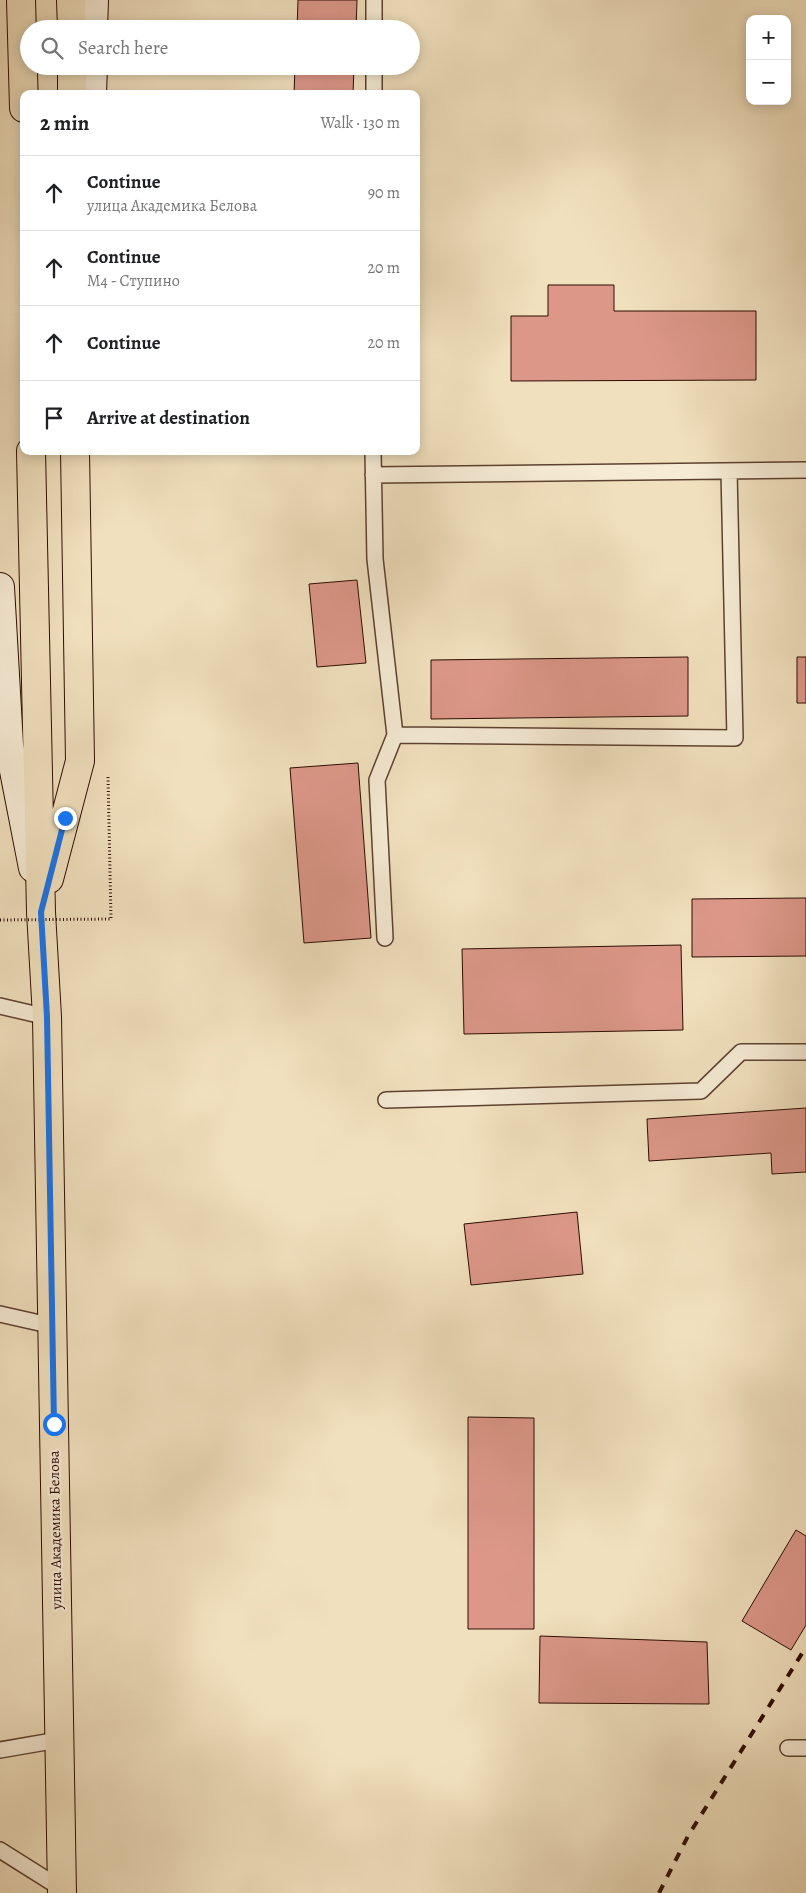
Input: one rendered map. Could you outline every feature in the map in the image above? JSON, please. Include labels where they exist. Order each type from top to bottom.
[{"type":"main road","points":[[22,0],[22,20]]},
{"type":"main road","points":[[71,0],[72,20]]},
{"type":"main road","points":[[93,20],[94,0]]},
{"type":"main road","points":[[23,75],[24,90]]},
{"type":"main road","points":[[72,75],[72,90]]},
{"type":"main road","points":[[92,90],[93,75]]},
{"type":"main road","name":"улица Академика Белова","points":[[31,455],[41,912],[47,1017],[62,1891]]},
{"type":"main road","points":[[41,912],[80,761],[75,455]]},
{"type":"main road","points":[[0,587],[9,745],[41,912]]},
{"type":"lane","points":[[374,0],[374,20]]},
{"type":"lane","points":[[374,75],[374,90]]},
{"type":"lane","points":[[373,455],[375,559],[395,735],[377,780],[385,938]]},
{"type":"lane","points":[[373,475],[806,470]]},
{"type":"lane","points":[[395,735],[735,738],[729,471]]},
{"type":"lane","points":[[0,1006],[47,1017]]},
{"type":"lane","points":[[386,1100],[701,1091],[741,1052],[806,1052]]},
{"type":"lane","points":[[0,1314],[53,1326]]},
{"type":"lane","points":[[0,1750],[58,1740]]},
{"type":"lane","points":[[788,1748],[806,1748]]},
{"type":"lane","points":[[0,1850],[62,1891]]},
{"type":"path","points":[[0,920],[111,919],[110,840]]},
{"type":"building","points":[[298,0],[357,0],[356,20],[297,20]]},
{"type":"building","points":[[295,75],[354,75],[353,90],[294,90]]},
{"type":"building","points":[[548,285],[614,285],[614,311],[756,311],[756,380],[511,381],[511,316],[548,316]]},
{"type":"building","points":[[357,580],[366,663],[317,667],[309,584]]},
{"type":"building","points":[[688,657],[688,716],[431,719],[431,660]]},
{"type":"building","points":[[797,657],[806,657],[806,703],[797,703]]},
{"type":"building","points":[[358,763],[371,938],[304,943],[290,768]]},
{"type":"building","points":[[806,898],[806,956],[692,957],[692,899]]},
{"type":"building","points":[[681,945],[683,1030],[464,1034],[462,949]]},
{"type":"building","points":[[806,1108],[806,1172],[772,1174],[771,1153],[649,1161],[647,1119]]},
{"type":"building","points":[[577,1212],[583,1274],[471,1285],[464,1224]]},
{"type":"building","points":[[468,1417],[534,1418],[534,1629],[468,1629]]},
{"type":"building","points":[[796,1530],[806,1536],[806,1625],[791,1650],[742,1621]]},
{"type":"building","points":[[540,1636],[707,1642],[709,1704],[539,1703]]},
{"type":"railway","points":[[659,1893],[688,1836],[806,1647]]},
{"type":"route","points":[[54,1424],[47,1017],[41,912],[65,818]]}]
